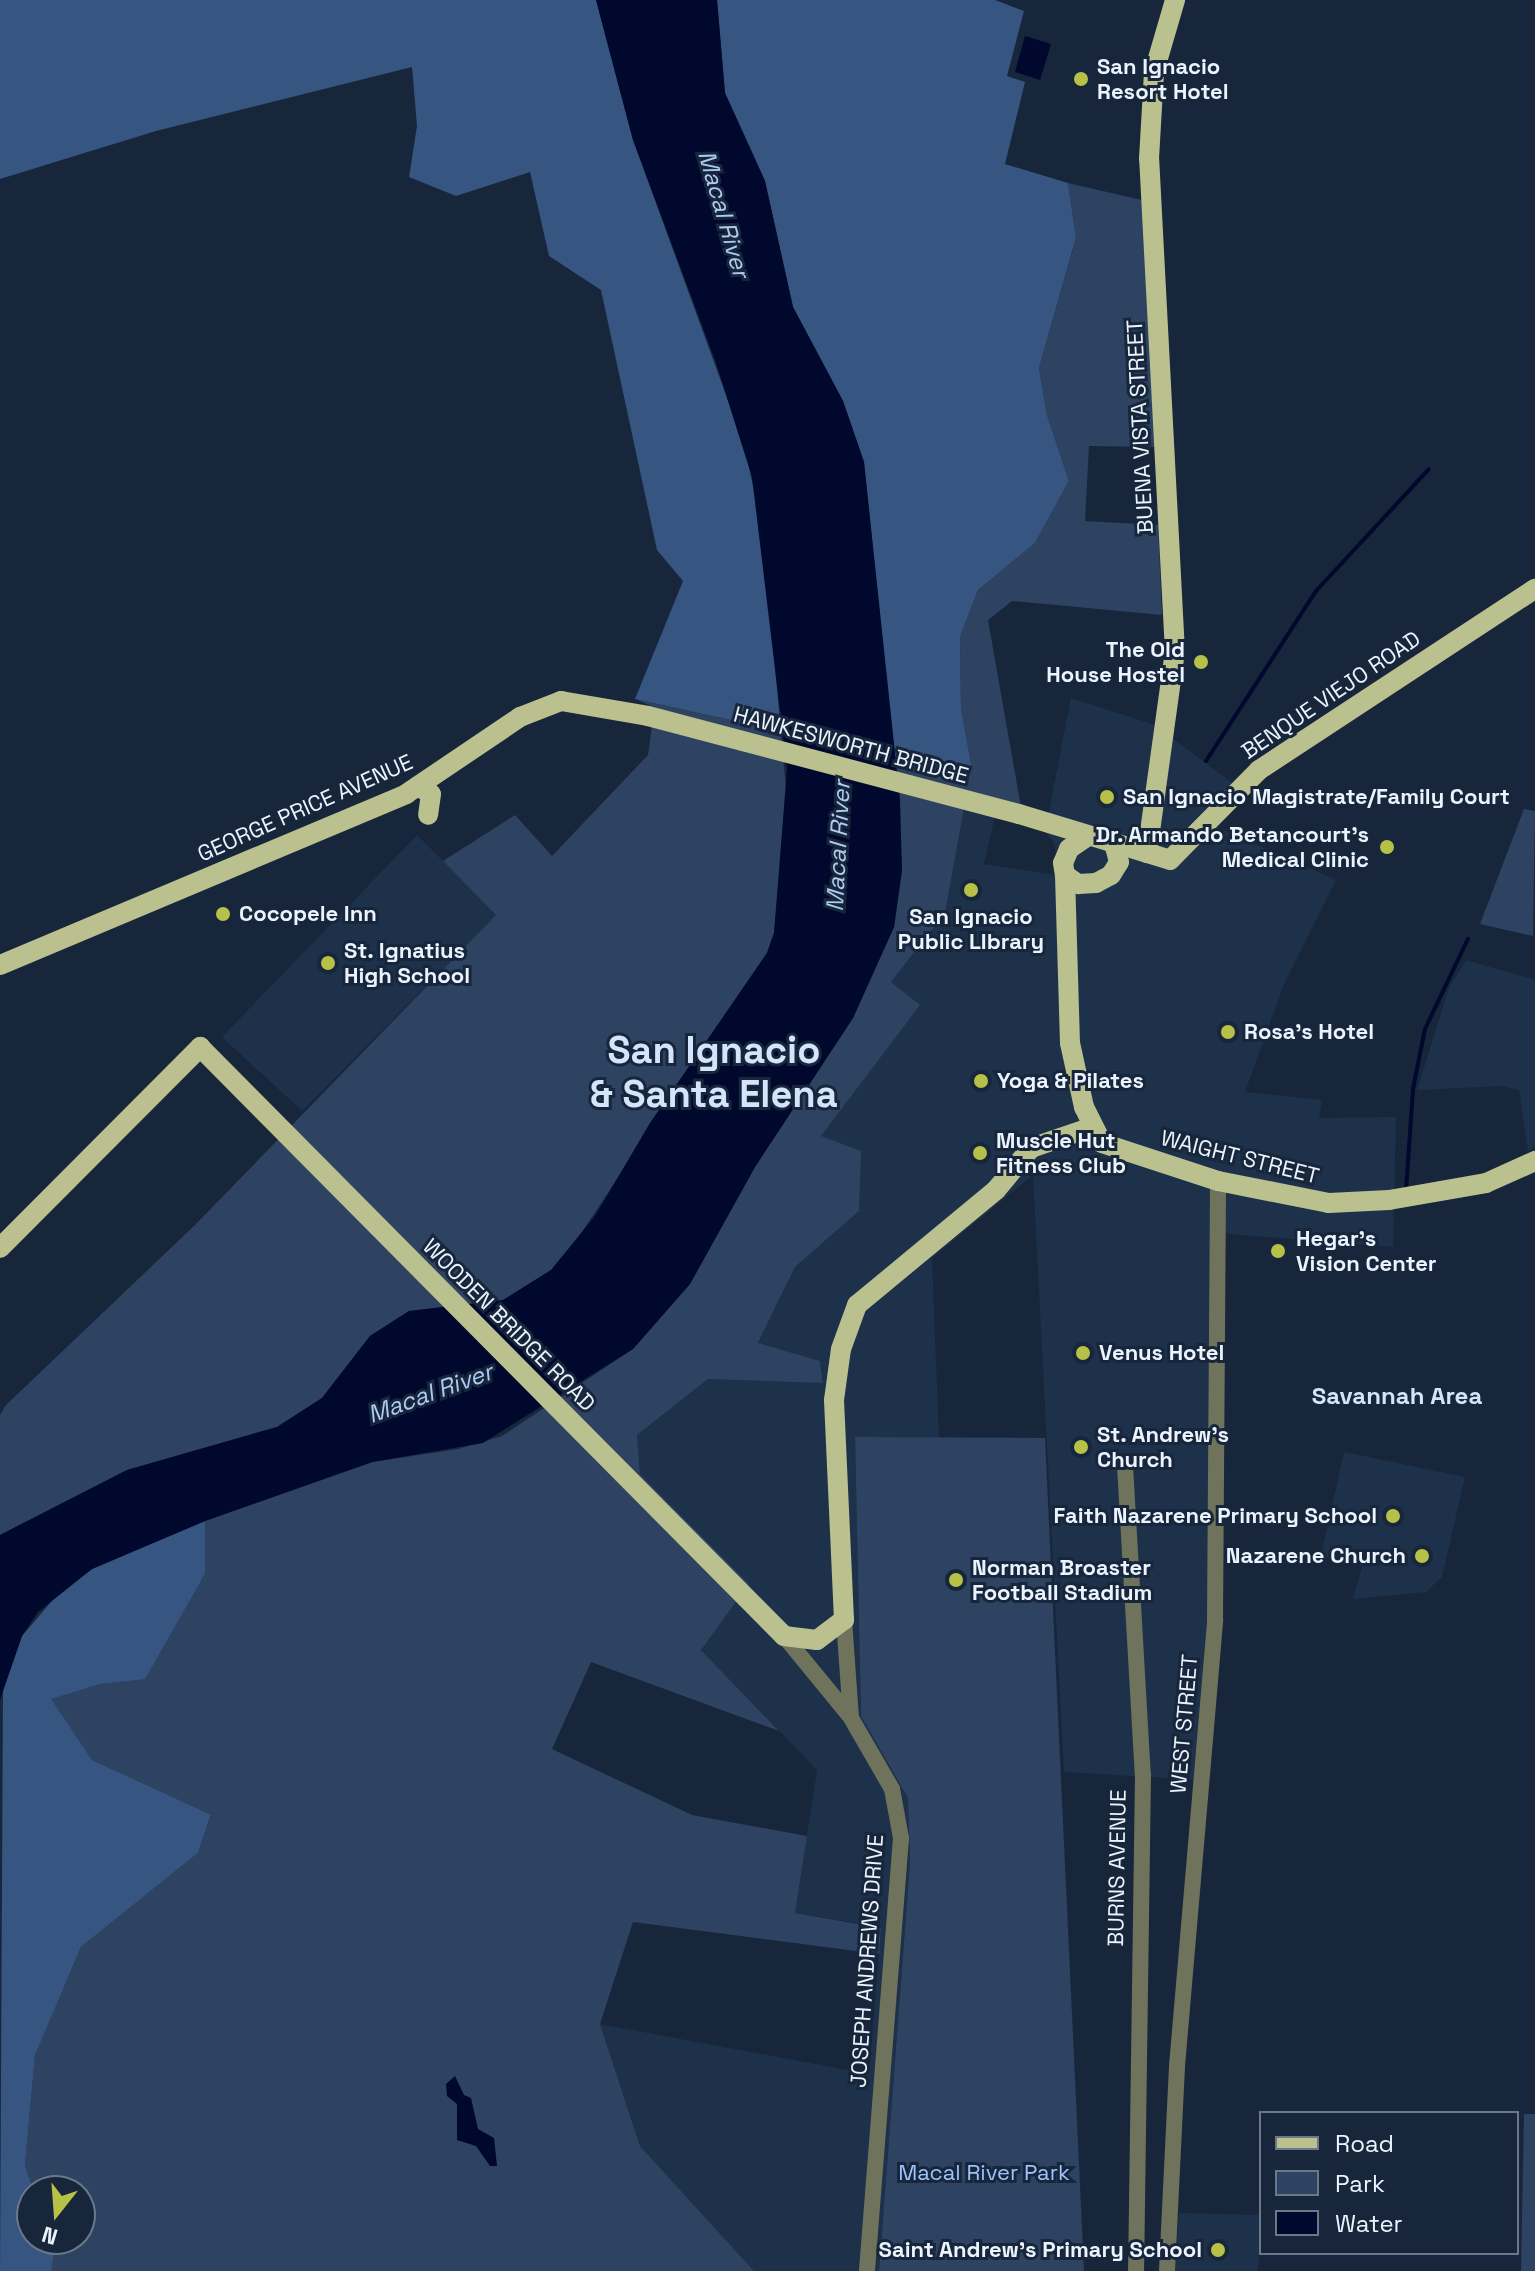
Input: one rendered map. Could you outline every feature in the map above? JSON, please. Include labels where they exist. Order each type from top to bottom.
[{"type":"main road","name":"BUENA VISTA STREET","points":[[1147,853],[1175,652],[1149,159],[1156,61],[1175,0]]},
{"type":"main road","name":"BENQUE VIEJO ROAD","points":[[1147,853],[1170,860],[1259,770],[1535,589]]},
{"type":"main road","name":"GEORGE PRICE AVENUE","points":[[0,965],[418,786],[548,704],[587,702],[671,722]]},
{"type":"main road","name":"HAWKESWORTH BRIDGE","points":[[671,722],[1019,814],[1088,836]]},
{"type":"main road","points":[[418,786],[431,794],[428,815]]},
{"type":"main road","points":[[1061,1137],[1092,1127],[1080,1094],[1067,1024],[1065,875],[1069,849],[1088,836],[1147,853]]},
{"type":"main road","points":[[1065,875],[1078,884],[1105,880],[1119,862],[1114,843]]},
{"type":"main road","name":"WOODEN BRIDGE ROAD","points":[[0,1248],[200,1047],[784,1636]]},
{"type":"main road","points":[[1061,1137],[1080,1094]]},
{"type":"main road","name":"WAIGHT STREET","points":[[1092,1127],[1109,1147],[1218,1181],[1309,1202],[1389,1200],[1486,1183],[1535,1161]]},
{"type":"main road","name":"JOSEPH ANDREWS DRIVE","points":[[844,1620],[834,1400],[845,1331],[857,1305],[877,1283],[996,1190],[1031,1148],[1061,1137]]},
{"type":"main road","points":[[784,1636],[817,1640],[844,1620]]},
{"type":"street","name":"WEST STREET","points":[[1167,2271],[1177,2066],[1215,1620],[1218,1181]]},
{"type":"street","name":"BURNS AVENUE","points":[[1125,1466],[1143,1774],[1136,2271]]},
{"type":"street","name":"JOSEPH ANDREWS DRIVE","points":[[844,1620],[851,1718],[892,1789],[901,1838],[867,2271]]},
{"type":"street","points":[[784,1636],[851,1718]]},
{"type":"shaded area","points":[[0,0],[596,0],[633,140],[745,447],[762,530],[781,731],[635,699],[683,581],[657,550],[601,290],[549,256],[530,172],[456,196],[409,177],[417,126],[412,67],[156,131],[0,179]]},
{"type":"shaded area","points":[[717,0],[995,0],[1024,11],[1007,76],[1025,82],[1005,164],[1068,183],[1076,238],[1039,368],[1047,415],[1069,481],[1035,543],[978,590],[960,637],[961,708],[972,769],[895,764],[864,462],[843,401],[793,307],[765,181],[725,93]]},
{"type":"shaded area","points":[[1071,698],[1155,725],[1243,791],[1215,826],[1336,880],[1284,984],[1245,1092],[1322,1100],[1319,1118],[1396,1117],[1393,1247],[1217,1233],[1215,1500],[1200,1780],[1064,1772],[1033,1175],[932,1258],[939,1439],[855,1438],[861,1715],[908,1798],[910,1863],[879,2271],[754,2271],[640,2146],[600,2024],[869,2074],[881,1927],[795,1913],[817,1770],[701,1650],[749,1584],[640,1474],[637,1435],[708,1379],[823,1383],[820,1361],[758,1344],[795,1267],[859,1211],[820,1137],[919,1005],[891,982],[945,913],[964,807],[995,816],[984,864],[1056,875],[1055,844],[1045,832]]},
{"type":"shaded area","points":[[417,835],[497,915],[302,1111],[222,1037]]},
{"type":"shaded area","points":[[1466,960],[1535,980],[1535,1147],[1528,1151],[1519,1090],[1503,1086],[1417,1090],[1449,988]]},
{"type":"shaded area","name":"Faith Nazarene Primary School","points":[[1344,1452],[1465,1477],[1442,1577],[1426,1592],[1353,1599],[1362,1567],[1321,1556]]},
{"type":"shaded area","points":[[205,1521],[205,1574],[145,1679],[101,1684],[51,1699],[92,1760],[211,1815],[198,1853],[81,1947],[35,2055],[25,2165],[28,2175],[16,2175],[16,2255],[53,2255],[51,2271],[0,2271],[3,1689],[22,1636],[62,1589],[92,1569]]},
{"type":"shaded area","name":"Saint Andrew's Primary School","points":[[1179,2213],[1259,2215],[1258,2271],[1175,2271]]},
{"type":"green space","points":[[1068,183],[1146,201],[1155,447],[1089,446],[1085,521],[1158,525],[1162,615],[1012,601],[988,620],[1021,807],[964,808],[945,913],[891,982],[920,1005],[821,1136],[861,1151],[859,1211],[795,1267],[758,1343],[820,1361],[823,1383],[708,1379],[637,1435],[640,1474],[749,1584],[701,1650],[779,1731],[591,1662],[552,1749],[692,1815],[807,1836],[795,1913],[881,1928],[879,1954],[633,1922],[600,2024],[640,2146],[754,2271],[51,2271],[50,2255],[96,2255],[96,2175],[28,2175],[25,2165],[35,2054],[81,1947],[198,1853],[211,1816],[92,1760],[50,1699],[101,1684],[145,1678],[205,1574],[205,1521],[373,1462],[458,1449],[502,1436],[633,1349],[690,1284],[755,1167],[853,1018],[894,927],[902,870],[895,764],[972,769],[961,708],[960,637],[978,590],[1035,543],[1069,481],[1047,415],[1039,368],[1076,239]]},
{"type":"green space","points":[[635,699],[781,731],[787,802],[774,933],[767,953],[570,1250],[551,1270],[503,1300],[409,1311],[370,1336],[322,1398],[277,1427],[127,1470],[0,1535],[0,1415],[6,1405],[196,1224],[496,915],[443,861],[515,815],[552,856],[648,755],[652,726],[673,715]]},
{"type":"green space","points":[[1524,809],[1535,811],[1533,936],[1480,924]]},
{"type":"green space","name":"Macal River Park","points":[[855,1437],[1045,1438],[1084,2271],[879,2271],[910,1863],[908,1798],[861,1716]]},
{"type":"green space","points":[[1524,2114],[1535,2114],[1535,2271],[1521,2271]]},
{"type":"water","name":"Macal River","points":[[596,0],[717,0],[725,93],[765,181],[793,307],[843,401],[864,462],[900,800],[902,870],[894,927],[853,1018],[755,1167],[690,1284],[633,1349],[483,1443],[372,1462],[205,1521],[92,1569],[38,1612],[22,1636],[0,1700],[0,1535],[127,1470],[277,1427],[322,1398],[370,1336],[409,1311],[503,1300],[551,1270],[595,1216],[650,1123],[767,953],[774,933],[787,769],[752,477],[716,363],[633,140]]},
{"type":"water","points":[[1025,36],[1051,44],[1040,80],[1015,72]]},
{"type":"water","points":[[455,2076],[464,2095],[471,2098],[478,2129],[494,2138],[497,2166],[490,2166],[476,2146],[457,2140],[457,2104],[447,2096],[446,2084]]},
{"type":"waterway","points":[[1206,761],[1316,591],[1429,469]]},
{"type":"waterway","points":[[1406,1190],[1413,1089],[1425,1029],[1468,939]]},
{"type":"place","name":"San Ignacio Resort Hotel","points":[[1081,79]]},
{"type":"place","name":"The Old House Hostel","points":[[1201,662]]},
{"type":"place","name":"San Ignacio Magistrate/Family Court","points":[[1107,797]]},
{"type":"place","name":"Dr. Armando Betancourt's Medical Clinic","points":[[1387,847]]},
{"type":"place","name":"San Ignacio Public LIbrary","points":[[971,890]]},
{"type":"place","name":"Cocopele Inn","points":[[223,914]]},
{"type":"place","name":"St. Ignatius High School","points":[[328,963]]},
{"type":"place","name":"Rosa's Hotel","points":[[1228,1032]]},
{"type":"place","name":"Yoga & Pilates","points":[[981,1081]]},
{"type":"place","name":"Muscle Hut Fitness Club","points":[[980,1153]]},
{"type":"place","name":"Hegar's Vision Center","points":[[1278,1251]]},
{"type":"place","name":"Venus Hotel","points":[[1083,1353]]},
{"type":"place","name":"St. Andrew's Church","points":[[1081,1447]]},
{"type":"place","name":"Faith Nazarene Primary School","points":[[1393,1516]]},
{"type":"place","name":"Nazarene Church","points":[[1422,1556]]},
{"type":"place","name":"Norman Broaster Football Stadium","points":[[956,1580]]},
{"type":"place","name":"Saint Andrew's Primary School","points":[[1218,2250]]},
{"type":"district","name":"San Ignacio & Santa Elena","points":[[714,1073]]},
{"type":"district","name":"Savannah Area","points":[[1397,1396]]}]
